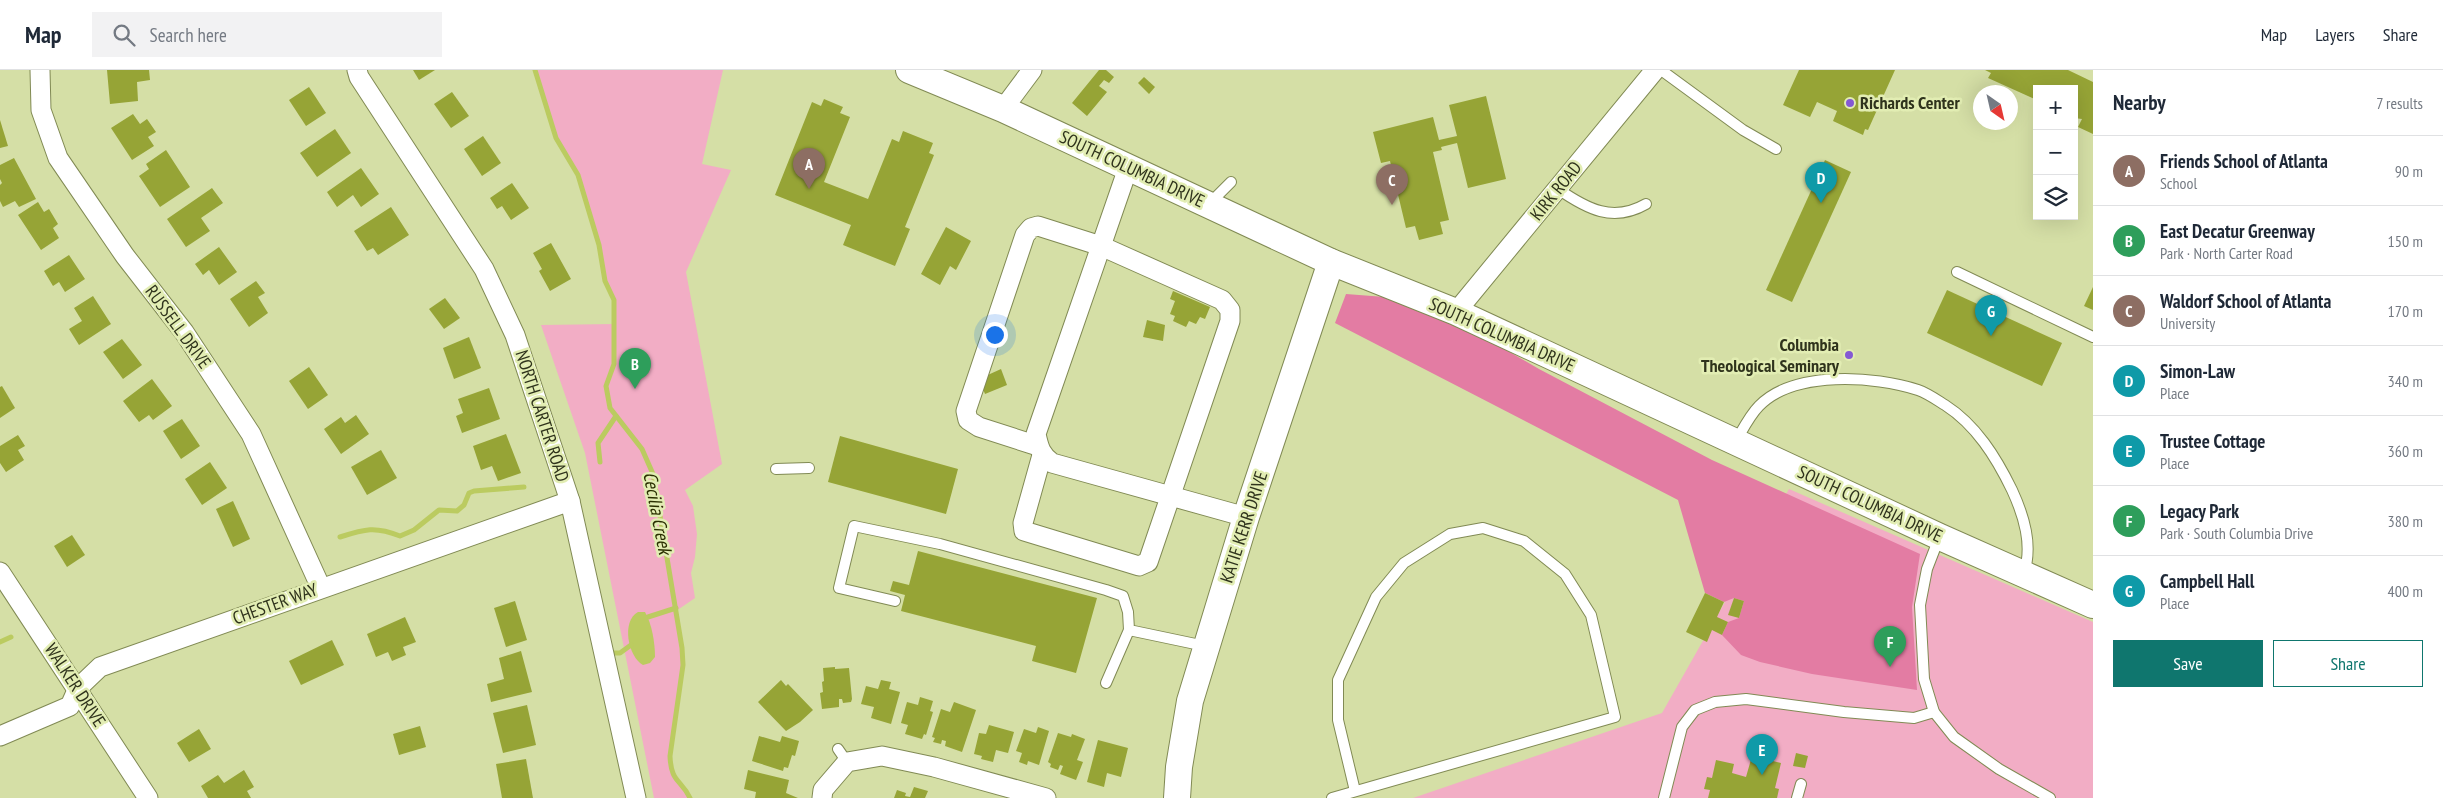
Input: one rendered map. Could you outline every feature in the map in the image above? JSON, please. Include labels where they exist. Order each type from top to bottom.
[{"type":"main road","name":"SOUTH COLUMBIA DRIVE","points":[[909,70],[1003,110],[1331,262],[1456,312],[1940,537],[2093,605]]},
{"type":"main road","name":"KATIE KERR DRIVE","points":[[1177,798],[1179,767],[1190,701],[1246,517],[1331,262]]},
{"type":"street","name":"RUSSELL DRIVE","points":[[40,70],[41,110],[58,158],[125,256],[184,332],[251,434],[320,588]]},
{"type":"street","name":"NORTH CARTER ROAD","points":[[357,70],[365,86],[484,268],[515,334],[570,501],[636,798]]},
{"type":"street","points":[[1003,110],[1032,70]]},
{"type":"street","name":"KIRK ROAD","points":[[1456,312],[1655,70]]},
{"type":"street","points":[[1128,168],[1101,246],[1036,434],[1040,451],[1023,523],[1024,531],[1030,534],[1139,566],[1148,562],[1171,497],[1230,321],[1230,310],[1222,300],[1101,246],[1038,226],[1030,228],[1025,235],[966,411],[968,420],[1040,451],[1052,463],[1171,497],[1246,517]]},
{"type":"street","name":"CHESTER WAY","points":[[0,736],[70,706],[78,688],[100,667],[570,501]]},
{"type":"street","name":"WALKER DRIVE","points":[[0,572],[78,688],[148,798]]},
{"type":"street","points":[[822,798],[823,790],[842,756],[882,756],[934,767],[1046,798]]},
{"type":"lane","points":[[1661,70],[1743,130],[1776,149]]},
{"type":"lane","points":[[1208,205],[1231,182]]},
{"type":"lane","points":[[1558,189],[1585,207],[1607,214],[1633,212],[1646,204]]},
{"type":"lane","points":[[1957,272],[2093,337]]},
{"type":"lane","points":[[1736,442],[1759,405],[1782,391],[1805,383],[1866,379],[1894,383],[1920,391],[1946,406],[1971,427],[1991,450],[1999,464],[2017,502],[2028,538],[2028,559],[2024,574]]},
{"type":"lane","points":[[776,469],[809,468]]},
{"type":"lane","points":[[895,601],[839,588],[854,526],[940,544],[1123,596],[1128,612],[1130,630],[1106,683]]},
{"type":"lane","points":[[1332,798],[1615,717],[1590,616],[1564,574],[1524,541],[1483,528],[1450,534],[1404,563],[1376,597],[1338,680],[1338,720],[1355,791]]},
{"type":"lane","points":[[1940,537],[1927,569],[1920,605],[1924,679],[1934,712],[1954,737],[1999,769],[2050,798]]},
{"type":"lane","points":[[1130,630],[1206,647]]},
{"type":"lane","points":[[1664,798],[1682,727],[1695,710],[1715,702],[1746,699],[1844,712],[1914,718],[1934,712]]},
{"type":"lane","points":[[1797,798],[1801,784]]},
{"type":"shaded area","points":[[535,70],[723,70],[702,164],[731,170],[686,272],[722,464],[685,490],[693,506],[697,534],[695,557],[691,573],[695,598],[676,611],[683,665],[670,756],[674,776],[690,798],[654,798],[585,453],[541,325],[615,324],[614,300],[605,281],[599,245],[578,175],[556,138]]},
{"type":"shaded area","points":[[1346,294],[1385,297],[1465,326],[1539,369],[1712,460],[1920,554],[1912,607],[1917,690],[1812,674],[1760,662],[1741,655],[1722,635],[1728,622],[1739,618],[1744,601],[1734,598],[1724,602],[1705,593],[1678,500],[1335,323]]},
{"type":"shaded area","points":[[1789,489],[2093,622],[2093,798],[1413,798],[1662,713]]},
{"type":"shaded area","points":[[638,612],[645,612],[651,628],[654,646],[655,657],[650,663],[643,665],[634,655],[628,639],[630,623]]},
{"type":"building","points":[[107,70],[149,70],[150,80],[137,82],[138,101],[110,104]]},
{"type":"building","points":[[413,70],[435,70],[419,80]]},
{"type":"building","points":[[1099,70],[1106,70],[1114,77],[1109,83],[1104,80],[1099,86],[1107,92],[1087,116],[1072,103]]},
{"type":"building","name":"Richards Center","points":[[1799,70],[1895,70],[1868,130],[1865,129],[1863,135],[1833,121],[1837,111],[1817,102],[1810,117],[1783,105]]},
{"type":"building","points":[[1985,70],[2068,70],[2093,82],[2093,134],[2078,127],[2082,119],[2078,118],[2078,85],[2033,85],[2033,98],[2018,91],[2018,85],[2004,85],[1988,78],[1991,73]]},
{"type":"building","points":[[1144,77],[1155,87],[1149,94],[1138,83]]},
{"type":"building","points":[[309,87],[326,113],[306,126],[289,100]]},
{"type":"building","points":[[452,92],[469,116],[451,128],[434,104]]},
{"type":"building","points":[[1486,96],[1506,179],[1468,188],[1457,143],[1441,147],[1442,150],[1433,152],[1449,220],[1440,222],[1443,234],[1419,240],[1415,226],[1406,228],[1390,161],[1381,163],[1373,132],[1433,117],[1439,140],[1457,136],[1449,105]]},
{"type":"building","points":[[824,99],[843,107],[840,113],[850,117],[824,182],[868,199],[892,139],[899,142],[903,131],[933,143],[929,153],[934,155],[905,227],[910,229],[895,266],[843,245],[851,225],[775,195],[812,102],[821,106]]},
{"type":"building","points":[[133,114],[140,124],[147,119],[156,132],[148,137],[154,146],[132,160],[111,128]]},
{"type":"building","points":[[0,120],[8,146],[0,148]]},
{"type":"building","points":[[335,129],[351,153],[317,177],[300,153]]},
{"type":"building","points":[[483,136],[501,163],[482,176],[464,149]]},
{"type":"building","points":[[166,150],[190,187],[160,207],[139,176],[149,169],[146,164]]},
{"type":"building","points":[[14,158],[36,199],[19,207],[15,201],[3,207],[0,201],[0,185],[2,183],[0,179],[0,165]]},
{"type":"building","points":[[1825,160],[1851,172],[1792,302],[1766,290]]},
{"type":"building","points":[[361,168],[379,194],[361,207],[353,195],[337,207],[327,192]]},
{"type":"building","points":[[512,183],[529,208],[511,220],[502,206],[497,209],[490,198]]},
{"type":"building","points":[[212,188],[223,203],[201,218],[210,231],[186,247],[167,219]]},
{"type":"building","points":[[38,202],[44,212],[49,209],[58,224],[53,228],[59,238],[41,250],[18,215]]},
{"type":"building","points":[[391,207],[409,235],[378,255],[373,248],[367,251],[354,231]]},
{"type":"building","points":[[946,227],[971,241],[956,270],[950,266],[940,285],[921,274]]},
{"type":"building","points":[[551,243],[571,279],[550,291],[539,271],[542,269],[533,253]]},
{"type":"building","points":[[219,247],[237,272],[219,285],[209,270],[203,275],[195,264]]},
{"type":"building","points":[[69,255],[85,279],[65,292],[59,282],[53,286],[44,271]]},
{"type":"building","points":[[256,281],[265,293],[258,297],[268,313],[249,327],[230,299]]},
{"type":"building","points":[[2093,287],[2093,310],[2084,306]]},
{"type":"building","points":[[1947,290],[2062,343],[2042,386],[1927,333]]},
{"type":"building","points":[[1173,291],[1210,307],[1205,319],[1200,317],[1196,324],[1189,321],[1186,327],[1173,321],[1175,316],[1170,314],[1175,301],[1170,299]]},
{"type":"building","points":[[93,296],[111,324],[79,345],[69,329],[82,321],[74,308]]},
{"type":"building","points":[[445,298],[460,318],[444,329],[429,309]]},
{"type":"building","points":[[1147,320],[1165,325],[1163,341],[1143,337]]},
{"type":"building","points":[[469,337],[481,368],[454,379],[443,348]]},
{"type":"building","points":[[122,339],[142,365],[123,379],[103,352]]},
{"type":"building","points":[[309,367],[328,395],[308,409],[289,381]]},
{"type":"building","points":[[1001,369],[1007,385],[985,394],[979,379]]},
{"type":"building","points":[[152,379],[172,406],[153,420],[149,415],[139,422],[123,401]]},
{"type":"building","points":[[2,386],[15,408],[0,418],[0,387]]},
{"type":"building","points":[[489,388],[500,419],[462,433],[456,416],[463,413],[458,399]]},
{"type":"building","points":[[356,415],[369,434],[341,454],[324,429],[341,417],[345,423]]},
{"type":"building","points":[[182,419],[200,446],[181,459],[163,431]]},
{"type":"building","points":[[506,434],[521,473],[498,481],[492,466],[481,470],[473,446]]},
{"type":"building","points":[[18,435],[25,446],[18,450],[24,460],[6,472],[0,463],[0,446]]},
{"type":"building","points":[[840,436],[958,469],[946,514],[828,482]]},
{"type":"building","points":[[381,450],[397,478],[367,495],[351,467]]},
{"type":"building","points":[[210,462],[227,488],[202,505],[185,479]]},
{"type":"building","points":[[233,501],[250,539],[233,547],[216,509]]},
{"type":"building","points":[[72,535],[85,555],[67,567],[54,546]]},
{"type":"building","points":[[918,551],[1097,598],[1076,673],[1032,661],[1036,646],[901,611],[905,595],[890,591],[893,581],[909,585]]},
{"type":"building","points":[[1705,593],[1724,602],[1717,617],[1728,622],[1722,635],[1712,630],[1707,642],[1686,632]]},
{"type":"building","points":[[1734,598],[1744,601],[1739,618],[1728,615]]},
{"type":"building","points":[[515,601],[527,640],[506,647],[494,608]]},
{"type":"building","points":[[405,617],[416,642],[403,647],[406,655],[392,661],[388,652],[376,657],[367,634]]},
{"type":"building","points":[[332,640],[344,665],[301,685],[289,661]]},
{"type":"building","points":[[521,651],[532,692],[491,702],[487,684],[504,679],[499,658]]},
{"type":"building","points":[[835,667],[835,669],[849,668],[852,699],[851,702],[843,703],[842,699],[839,699],[839,707],[822,709],[820,693],[823,692],[823,668]]},
{"type":"building","points":[[781,680],[786,686],[788,684],[813,710],[786,731],[758,702]]},
{"type":"building","points":[[881,680],[891,682],[889,689],[900,692],[891,724],[871,718],[874,707],[861,704],[866,686],[878,689]]},
{"type":"building","points":[[920,697],[933,701],[930,711],[933,712],[926,735],[924,734],[922,739],[905,734],[908,725],[901,723],[907,702],[918,705]]},
{"type":"building","points":[[954,702],[976,710],[962,752],[945,746],[946,741],[942,740],[941,744],[933,742],[935,738],[932,737],[941,709],[950,712]]},
{"type":"building","points":[[527,705],[536,745],[503,753],[493,713]]},
{"type":"building","points":[[989,725],[1014,732],[1008,753],[996,750],[993,762],[981,759],[982,756],[974,754],[979,733],[986,734]]},
{"type":"building","points":[[420,726],[426,747],[399,755],[393,734]]},
{"type":"building","points":[[1038,727],[1049,731],[1039,765],[1028,761],[1027,765],[1019,762],[1022,753],[1016,751],[1024,729],[1036,733]]},
{"type":"building","points":[[199,729],[211,749],[189,762],[177,743]]},
{"type":"building","points":[[1058,733],[1071,737],[1072,734],[1085,739],[1077,760],[1083,762],[1076,780],[1060,774],[1063,766],[1060,765],[1058,770],[1050,767],[1051,764],[1048,762]]},
{"type":"building","points":[[759,736],[780,742],[782,736],[799,741],[795,756],[792,755],[788,768],[784,767],[783,771],[752,761]]},
{"type":"building","points":[[1098,740],[1128,748],[1121,777],[1107,773],[1104,787],[1087,782]]},
{"type":"building","points":[[1796,753],[1808,756],[1805,768],[1793,766]]},
{"type":"building","points":[[1752,756],[1781,763],[1775,788],[1779,789],[1777,798],[1708,798],[1710,790],[1704,789],[1707,777],[1712,778],[1716,760],[1734,764],[1732,773],[1746,777]]},
{"type":"building","points":[[526,759],[533,798],[502,798],[496,764]]},
{"type":"building","points":[[244,770],[254,787],[247,791],[251,798],[208,798],[201,786],[218,775],[224,783]]},
{"type":"building","points":[[748,770],[789,780],[786,793],[798,798],[755,798],[756,792],[744,789]]},
{"type":"building","points":[[914,787],[928,791],[925,798],[894,798],[897,790],[906,793],[905,796],[910,797]]},
{"type":"waterway","name":"Cecilia Creek","points":[[535,70],[556,138],[578,175],[599,245],[605,281],[614,300],[614,364],[606,386],[610,408],[642,449],[653,474],[682,648],[683,665],[670,756],[671,765],[674,776],[690,798]]},
{"type":"waterway","points":[[600,462],[598,443],[616,416]]},
{"type":"waterway","points":[[340,537],[370,530],[384,531],[400,536],[414,530],[439,510],[457,511],[464,505],[469,493],[474,491],[524,487]]},
{"type":"waterway","points":[[648,617],[676,608]]},
{"type":"waterway","points":[[0,642],[11,637]]},
{"type":"waterway","points":[[613,653],[620,653],[631,645]]},
{"type":"place","name":"Richards Center","points":[[1850,103]]},
{"type":"place","name":"Friends School of Atlanta","points":[[809,189]]},
{"type":"place","name":"Simon-Law","points":[[1821,203]]},
{"type":"place","name":"Waldorf School of Atlanta","points":[[1392,205]]},
{"type":"place","name":"Campbell Hall","points":[[1991,336]]},
{"type":"place","name":"Columbia Theological Seminary","points":[[1849,355]]},
{"type":"place","name":"East Decatur Greenway","points":[[635,389]]},
{"type":"place","name":"Legacy Park","points":[[1890,667]]},
{"type":"place","name":"Trustee Cottage","points":[[1762,775]]}]
